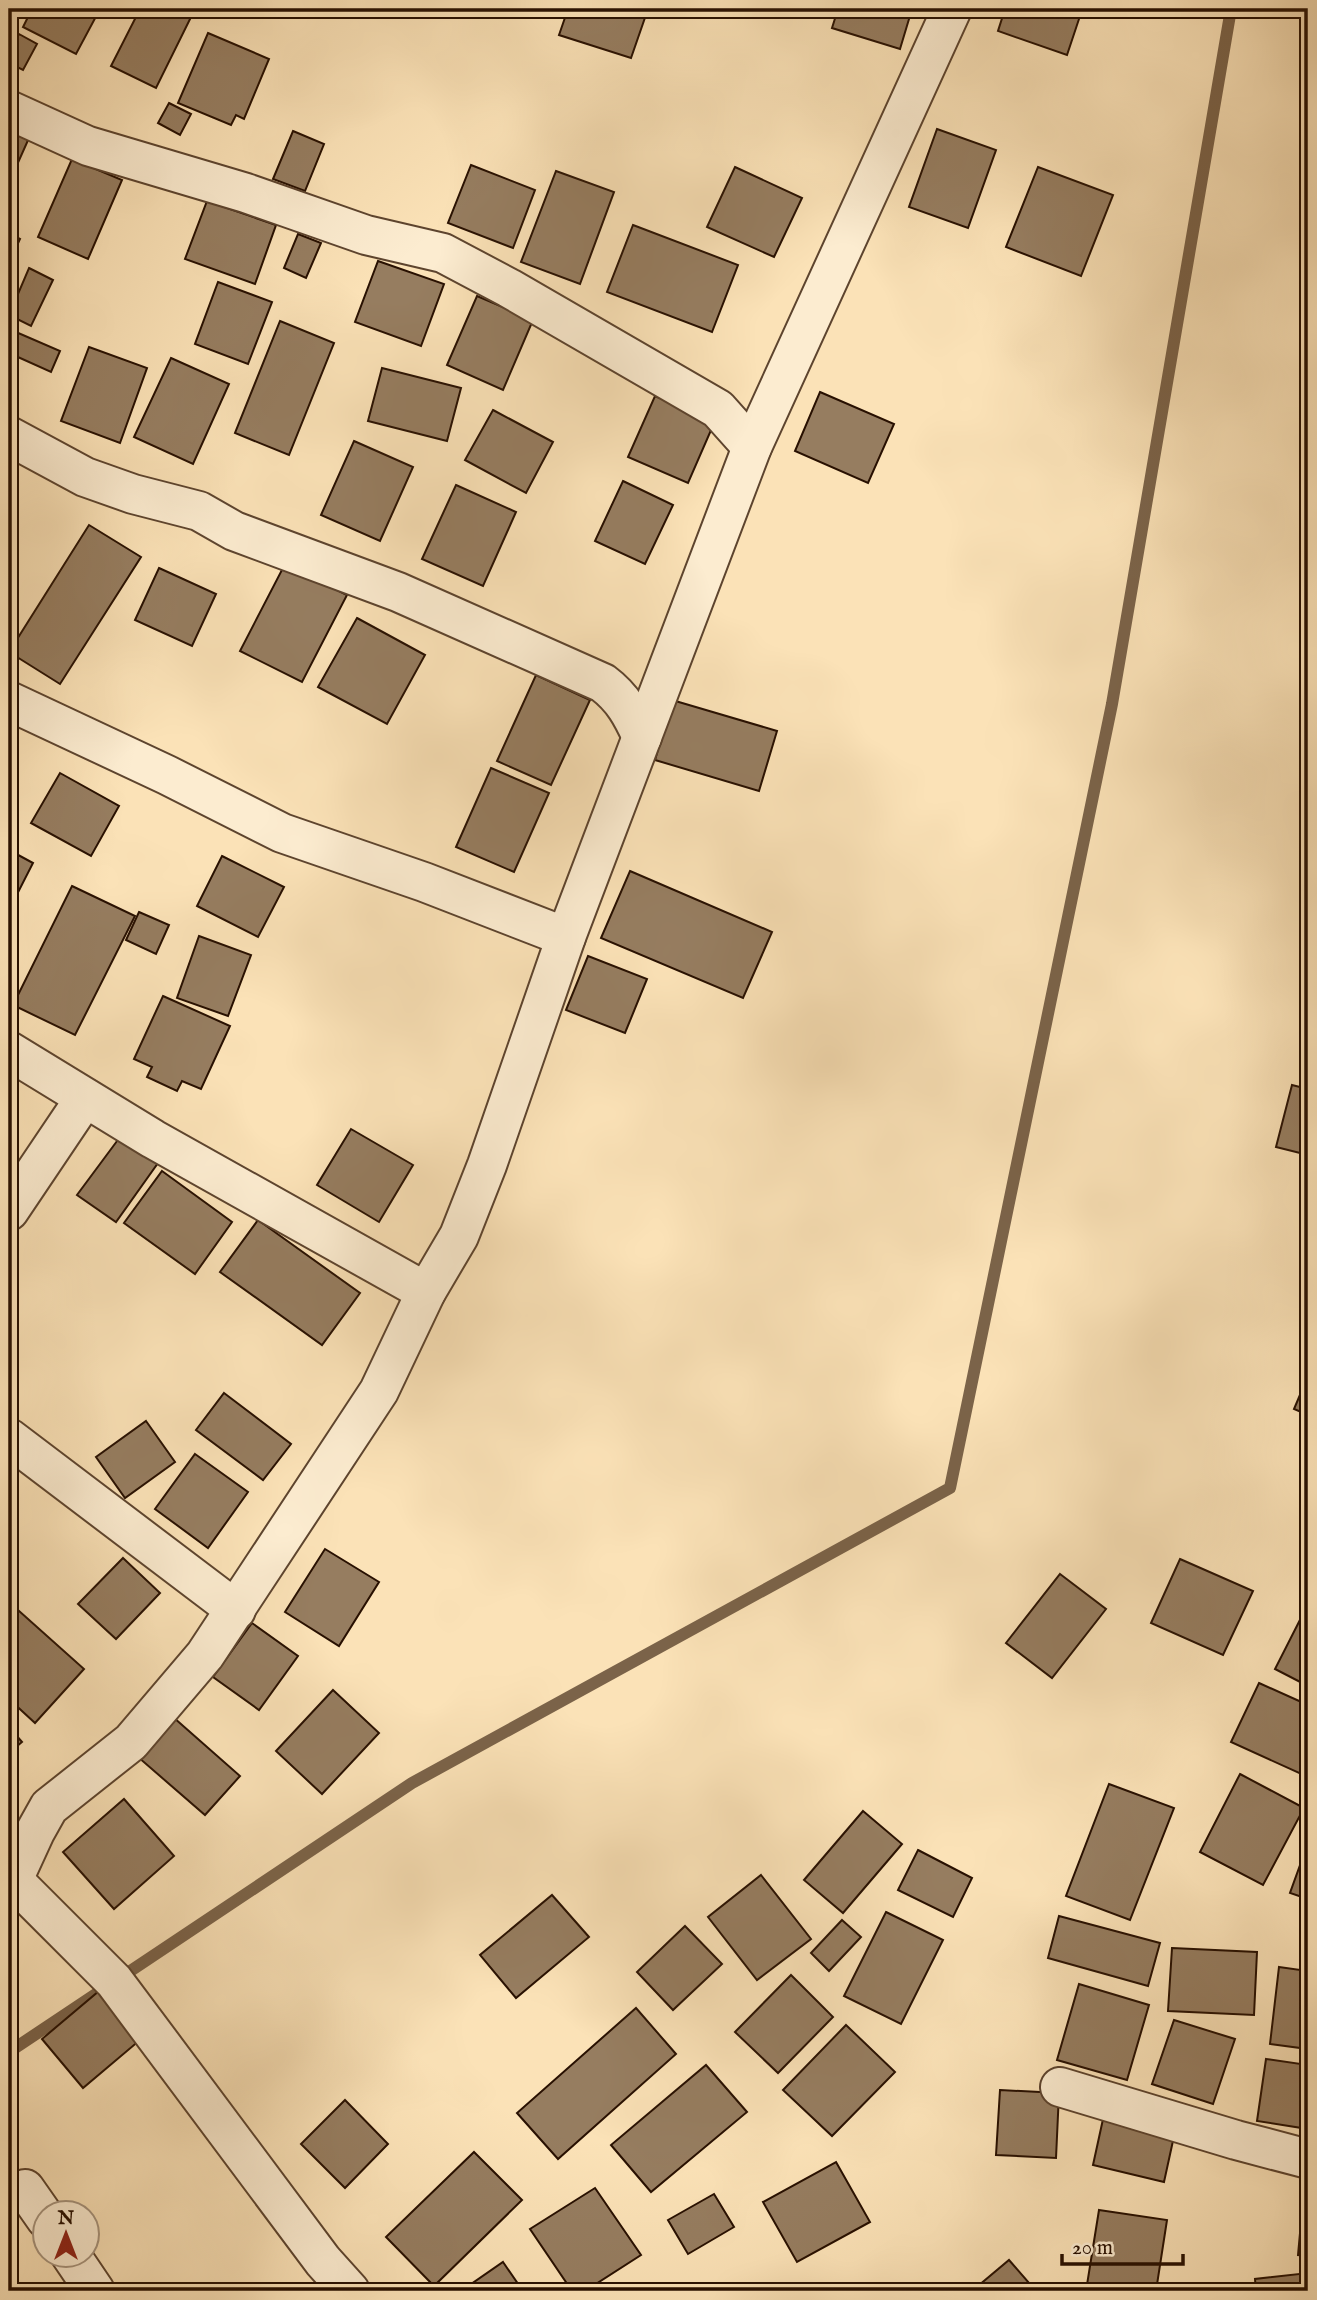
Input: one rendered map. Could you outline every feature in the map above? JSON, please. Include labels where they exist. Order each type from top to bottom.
[{"type":"street","points":[[350,2291],[323,2261],[114,1981],[11,1879],[49,1807],[131,1742],[205,1656],[379,1391],[426,1292],[459,1236],[487,1165],[566,937],[752,447],[952,9]]},
{"type":"street","points":[[9,110],[88,146],[246,193],[366,234],[443,253],[509,288],[718,409],[752,447]]},
{"type":"street","points":[[9,436],[85,477],[133,494],[199,511],[234,531],[398,592],[603,683],[616,692],[627,706],[642,737]]},
{"type":"street","points":[[9,701],[167,775],[282,833],[424,882],[566,937]]},
{"type":"street","points":[[9,1051],[85,1098],[426,1292]]},
{"type":"street","points":[[9,1211],[85,1098]]},
{"type":"street","points":[[9,1438],[236,1609]]},
{"type":"street","points":[[1060,2087],[1308,2159]]},
{"type":"building","points":[[32,9],[100,9],[76,54],[23,27]]},
{"type":"building","points":[[140,9],[195,9],[156,88],[111,66]]},
{"type":"building","points":[[568,9],[648,9],[631,58],[559,35]]},
{"type":"building","points":[[838,9],[912,9],[900,49],[832,28]]},
{"type":"building","points":[[1005,9],[1069,9],[1081,13],[1067,55],[998,31]]},
{"type":"building","points":[[208,33],[269,59],[244,119],[236,115],[231,125],[178,103]]},
{"type":"building","points":[[19,34],[37,44],[23,70],[9,63],[9,53]]},
{"type":"building","points":[[169,103],[191,114],[180,135],[158,123]]},
{"type":"building","points":[[937,129],[996,150],[968,228],[909,207]]},
{"type":"building","points":[[9,130],[29,138],[17,165],[9,161]]},
{"type":"building","points":[[293,131],[324,144],[305,191],[273,179]]},
{"type":"building","points":[[72,159],[122,180],[88,259],[38,237]]},
{"type":"building","points":[[471,165],[535,190],[513,248],[448,223]]},
{"type":"building","points":[[735,167],[802,198],[774,257],[707,227]]},
{"type":"building","points":[[1038,167],[1113,195],[1081,276],[1006,247]]},
{"type":"building","points":[[556,171],[614,192],[580,284],[521,262]]},
{"type":"building","points":[[207,201],[276,225],[255,284],[185,259]]},
{"type":"building","points":[[633,225],[738,265],[712,332],[607,292]]},
{"type":"building","points":[[9,233],[20,239],[9,263]]},
{"type":"building","points":[[298,234],[321,243],[306,278],[284,268]]},
{"type":"building","points":[[378,261],[444,284],[421,346],[355,322]]},
{"type":"building","points":[[29,268],[53,280],[31,326],[9,315]]},
{"type":"building","points":[[218,282],[272,302],[248,364],[195,344]]},
{"type":"building","points":[[477,296],[533,320],[503,390],[447,365]]},
{"type":"building","points":[[280,321],[334,343],[289,455],[235,433]]},
{"type":"building","points":[[9,329],[60,351],[51,372],[9,353]]},
{"type":"building","points":[[89,347],[147,368],[120,443],[61,421]]},
{"type":"building","points":[[171,358],[229,384],[193,464],[134,437]]},
{"type":"building","points":[[382,368],[461,388],[447,441],[368,421]]},
{"type":"building","points":[[820,392],[894,424],[868,483],[795,451]]},
{"type":"building","points":[[655,396],[715,421],[688,483],[628,457]]},
{"type":"building","points":[[493,410],[553,442],[526,493],[465,460]]},
{"type":"building","points":[[354,441],[413,467],[380,541],[321,515]]},
{"type":"building","points":[[623,481],[673,505],[645,564],[595,541]]},
{"type":"building","points":[[456,485],[516,512],[483,586],[422,559]]},
{"type":"building","points":[[89,525],[141,557],[60,684],[9,652]]},
{"type":"building","points":[[285,564],[347,595],[302,682],[240,651]]},
{"type":"building","points":[[159,568],[216,594],[192,646],[135,620]]},
{"type":"building","points":[[357,618],[425,655],[387,724],[318,687]]},
{"type":"building","points":[[536,675],[590,700],[551,785],[497,761]]},
{"type":"building","points":[[672,700],[777,731],[759,791],[655,760]]},
{"type":"building","points":[[491,768],[549,793],[514,872],[456,847]]},
{"type":"building","points":[[60,773],[119,806],[91,856],[31,823]]},
{"type":"building","points":[[9,850],[33,863],[9,910]]},
{"type":"building","points":[[222,856],[284,887],[258,937],[197,906]]},
{"type":"building","points":[[630,871],[772,932],[743,998],[601,938]]},
{"type":"building","points":[[72,886],[135,916],[75,1035],[13,1005]]},
{"type":"building","points":[[139,912],[169,925],[156,954],[126,940]]},
{"type":"building","points":[[199,936],[251,955],[228,1016],[177,998]]},
{"type":"building","points":[[588,956],[647,979],[625,1033],[566,1010]]},
{"type":"building","points":[[163,996],[230,1026],[201,1089],[182,1081],[177,1091],[147,1077],[152,1067],[134,1059]]},
{"type":"building","points":[[1292,1085],[1308,1089],[1308,1155],[1276,1147]]},
{"type":"building","points":[[351,1129],[413,1165],[379,1222],[317,1185]]},
{"type":"building","points":[[120,1137],[158,1163],[116,1222],[77,1195]]},
{"type":"building","points":[[162,1171],[232,1222],[195,1274],[124,1223]]},
{"type":"building","points":[[258,1220],[360,1293],[322,1345],[220,1272]]},
{"type":"building","points":[[1308,1376],[1308,1415],[1294,1409]]},
{"type":"building","points":[[224,1393],[291,1444],[263,1480],[196,1430]]},
{"type":"building","points":[[146,1421],[175,1462],[125,1498],[96,1457]]},
{"type":"building","points":[[195,1454],[248,1492],[208,1548],[155,1509]]},
{"type":"building","points":[[325,1549],[379,1582],[339,1646],[285,1612]]},
{"type":"building","points":[[123,1558],[160,1593],[116,1639],[78,1604]]},
{"type":"building","points":[[1180,1559],[1253,1591],[1223,1655],[1151,1623]]},
{"type":"building","points":[[1060,1574],[1106,1609],[1052,1678],[1006,1643]]},
{"type":"building","points":[[9,1602],[84,1669],[35,1723],[9,1699]]},
{"type":"building","points":[[1304,1612],[1308,1613],[1308,1686],[1275,1669]]},
{"type":"building","points":[[252,1623],[298,1656],[259,1710],[213,1677]]},
{"type":"building","points":[[1259,1683],[1308,1705],[1308,1777],[1231,1742]]},
{"type":"building","points":[[333,1690],[379,1733],[322,1794],[276,1751]]},
{"type":"building","points":[[173,1717],[240,1776],[205,1815],[138,1757]]},
{"type":"building","points":[[9,1727],[22,1742],[9,1753]]},
{"type":"building","points":[[1240,1774],[1304,1808],[1263,1885],[1200,1852]]},
{"type":"building","points":[[1109,1784],[1174,1808],[1130,1920],[1066,1896]]},
{"type":"building","points":[[124,1799],[174,1856],[114,1909],[63,1852]]},
{"type":"building","points":[[863,1811],[902,1844],[843,1913],[804,1880]]},
{"type":"building","points":[[1308,1843],[1308,1899],[1290,1893]]},
{"type":"building","points":[[918,1850],[972,1878],[953,1917],[898,1890]]},
{"type":"building","points":[[761,1875],[811,1939],[757,1980],[708,1917]]},
{"type":"building","points":[[552,1895],[589,1937],[516,1998],[480,1955]]},
{"type":"building","points":[[886,1912],[943,1940],[901,2024],[844,1996]]},
{"type":"building","points":[[1059,1916],[1160,1943],[1148,1986],[1048,1958]]},
{"type":"building","points":[[842,1920],[861,1937],[829,1971],[811,1953]]},
{"type":"building","points":[[685,1926],[722,1964],[673,2010],[637,1972]]},
{"type":"building","points":[[1172,1948],[1257,1952],[1254,2015],[1168,2011]]},
{"type":"building","points":[[1279,1967],[1308,1971],[1308,2049],[1270,2044]]},
{"type":"building","points":[[791,1975],[833,2017],[778,2073],[735,2032]]},
{"type":"building","points":[[1079,1984],[1149,2005],[1127,2080],[1057,2060]]},
{"type":"building","points":[[99,1991],[140,2040],[83,2088],[42,2039]]},
{"type":"building","points":[[636,2008],[676,2054],[558,2159],[517,2113]]},
{"type":"building","points":[[1174,2020],[1235,2039],[1213,2104],[1152,2084]]},
{"type":"building","points":[[846,2025],[895,2072],[832,2136],[783,2090]]},
{"type":"building","points":[[1266,2059],[1308,2065],[1308,2129],[1257,2121]]},
{"type":"building","points":[[706,2065],[747,2112],[651,2192],[611,2145]]},
{"type":"building","points":[[1000,2090],[1059,2093],[1056,2158],[996,2155]]},
{"type":"building","points":[[345,2100],[388,2144],[345,2188],[301,2144]]},
{"type":"building","points":[[1105,2110],[1176,2127],[1164,2182],[1093,2165]]},
{"type":"building","points":[[474,2152],[522,2200],[434,2286],[386,2237]]},
{"type":"building","points":[[836,2162],[870,2222],[797,2262],[763,2202]]},
{"type":"building","points":[[595,2188],[641,2255],[585,2291],[572,2291],[530,2229]]},
{"type":"building","points":[[1304,2189],[1308,2189],[1308,2256],[1298,2255]]},
{"type":"building","points":[[714,2194],[734,2227],[688,2254],[668,2220]]},
{"type":"building","points":[[1099,2210],[1167,2220],[1156,2291],[1086,2291]]},
{"type":"building","points":[[1009,2260],[1036,2291],[972,2291]]},
{"type":"building","points":[[503,2262],[523,2291],[461,2291]]},
{"type":"building","points":[[1308,2273],[1308,2291],[1256,2291],[1255,2279]]},
{"type":"waterway","points":[[9,2052],[412,1783],[950,1488],[1112,704],[1231,9]]}]
